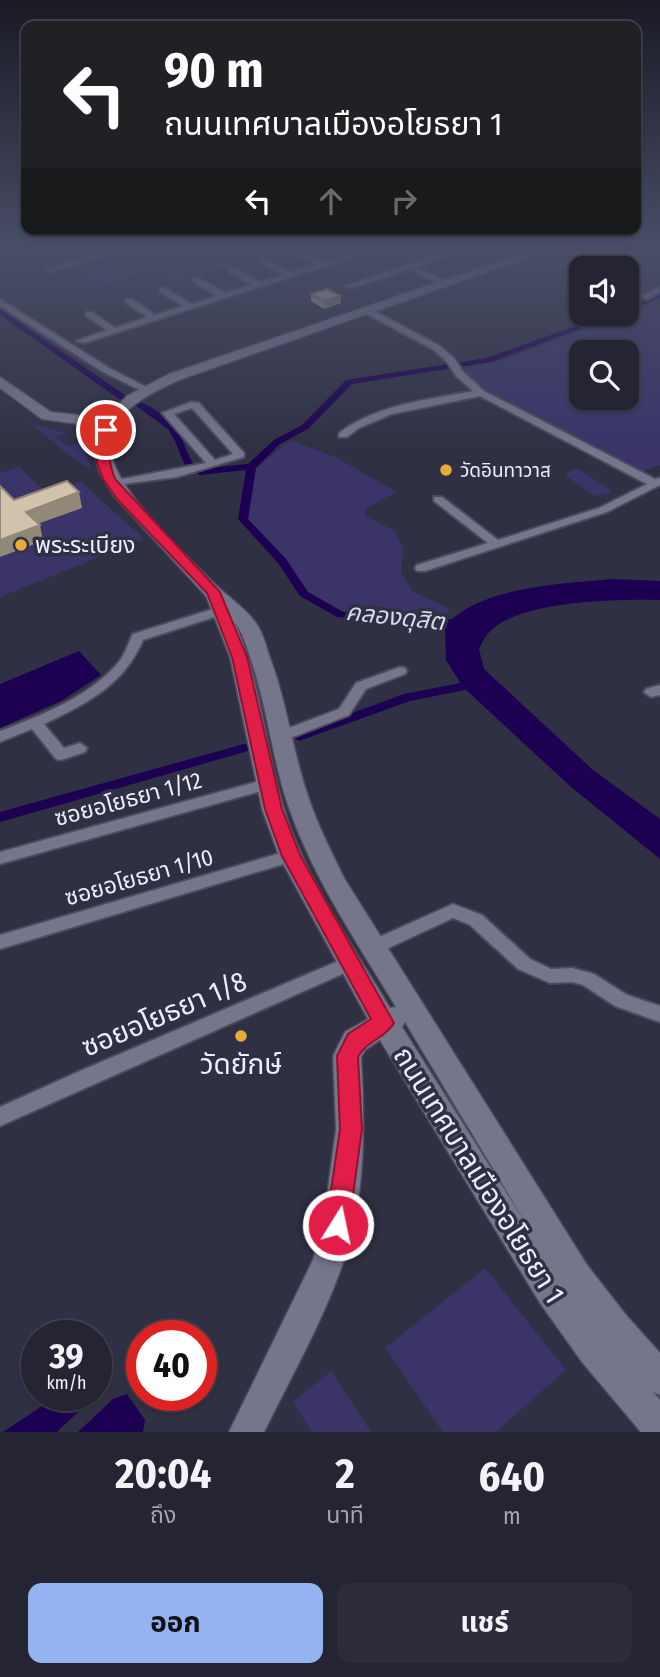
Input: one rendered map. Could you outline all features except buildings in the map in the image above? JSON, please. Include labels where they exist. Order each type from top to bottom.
[{"type":"main road","points":[[68,424],[117,410],[145,389],[197,368],[349,316]]},
{"type":"main road","points":[[0,381],[38,411],[82,432],[105,433]]},
{"type":"main road","points":[[0,393],[34,418],[105,433]]},
{"type":"main road","points":[[105,433],[117,410]]},
{"type":"main road","name":"ถนนเทศบาลเมืองอโยธยา 1","points":[[105,433],[103,463],[112,484],[221,603],[245,621],[257,643],[296,795],[315,844],[335,884],[576,1276],[614,1327],[660,1378]]},
{"type":"main road","name":"ถนนเทศบาลเมืองอโยธยา 1","points":[[221,603],[242,667],[273,809],[291,856],[384,1023],[551,1292],[594,1350],[660,1427]]},
{"type":"main road","points":[[246,1432],[310,1303],[328,1262],[338,1225],[351,1129],[347,1056],[355,1041],[412,1010]]},
{"type":"street","points":[[22,316],[106,370],[145,389]]},
{"type":"street","points":[[92,316],[114,331]]},
{"type":"street","points":[[81,341],[161,316]]},
{"type":"street","points":[[377,316],[421,338],[481,393],[657,481],[632,498],[603,510],[421,568]]},
{"type":"street","points":[[343,435],[352,426],[367,419],[481,393]]},
{"type":"street","points":[[112,484],[188,472],[213,464],[240,453],[195,405],[168,412],[213,464]]},
{"type":"street","points":[[438,499],[495,543]]},
{"type":"street","points":[[0,737],[69,705],[117,672],[138,637],[221,603]]},
{"type":"street","points":[[283,736],[344,712],[361,686],[400,671]]},
{"type":"street","points":[[34,722],[61,755],[80,748]]},
{"type":"street","name":"ซอยอโยธยา 1/12","points":[[0,858],[267,784]]},
{"type":"street","name":"ซอยอโยธยา 1/10","points":[[0,942],[291,856]]},
{"type":"street","points":[[374,947],[453,911],[476,920],[524,964],[550,976],[572,975],[588,979],[621,1000],[660,1014]]},
{"type":"street","name":"ซอยอโยธยา 1/8","points":[[0,1117],[149,1049],[295,990],[349,963]]},
{"type":"shaded area","points":[[639,316],[660,316],[660,465],[642,471],[634,469],[483,392],[459,370],[506,359],[595,326],[639,326]]},
{"type":"shaded area","points":[[29,423],[67,433],[56,437],[68,446],[82,441],[91,468],[78,461]]},
{"type":"shaded area","points":[[291,440],[337,458],[397,492],[365,509],[365,516],[394,530],[403,548],[401,573],[412,591],[450,609],[443,617],[343,611],[308,592],[285,560],[247,519],[256,468]]},
{"type":"shaded area","points":[[19,467],[47,493],[80,481],[144,539],[0,597],[0,473]]},
{"type":"shaded area","points":[[574,469],[611,490],[610,493],[595,496],[565,475]]},
{"type":"shaded area","points":[[612,579],[660,581],[660,600],[594,601],[542,608],[500,623],[487,635],[479,649],[484,669],[593,770],[660,819],[660,859],[571,787],[463,687],[446,660],[445,626],[479,602],[523,589]]},
{"type":"shaded area","points":[[79,651],[101,675],[61,701],[0,728],[0,684]]},
{"type":"shaded area","points":[[485,1268],[566,1370],[496,1432],[443,1432],[385,1348]]},
{"type":"shaded area","points":[[331,1371],[371,1432],[312,1432],[293,1402]]},
{"type":"shaded area","points":[[126,1394],[126,1411],[139,1411],[145,1420],[143,1432],[78,1432],[100,1411],[112,1411],[113,1399]]},
{"type":"shaded area","points":[[35,1411],[79,1411],[57,1432],[3,1432]]},
{"type":"waterway","name":"คลองดุสิต","points":[[7,316],[122,397]]},
{"type":"waterway","points":[[251,467],[277,442],[305,427],[349,382],[488,360],[583,326]]},
{"type":"waterway","name":"คลองดุสิต","points":[[139,404],[171,427],[191,468]]},
{"type":"waterway","name":"คลองดุสิต","points":[[200,472],[251,467]]},
{"type":"waterway","name":"คลองดุสิต","points":[[251,467],[243,519],[282,561],[304,594],[341,615],[464,623]]},
{"type":"waterway","points":[[299,737],[408,697],[476,684]]},
{"type":"waterway","points":[[0,817],[244,748]]},
{"type":"place","name":"วัดอินทาวาส","points":[[446,470]]},
{"type":"place","name":"พระระเบียง","points":[[21,545]]},
{"type":"place","name":"วัดยักษ์","points":[[241,1036]]},
{"type":"route","points":[[106,430],[102,447],[103,463],[109,479],[213,592],[240,657],[273,809],[291,856],[384,1023],[355,1041],[347,1056],[351,1129],[338,1225]]}]
